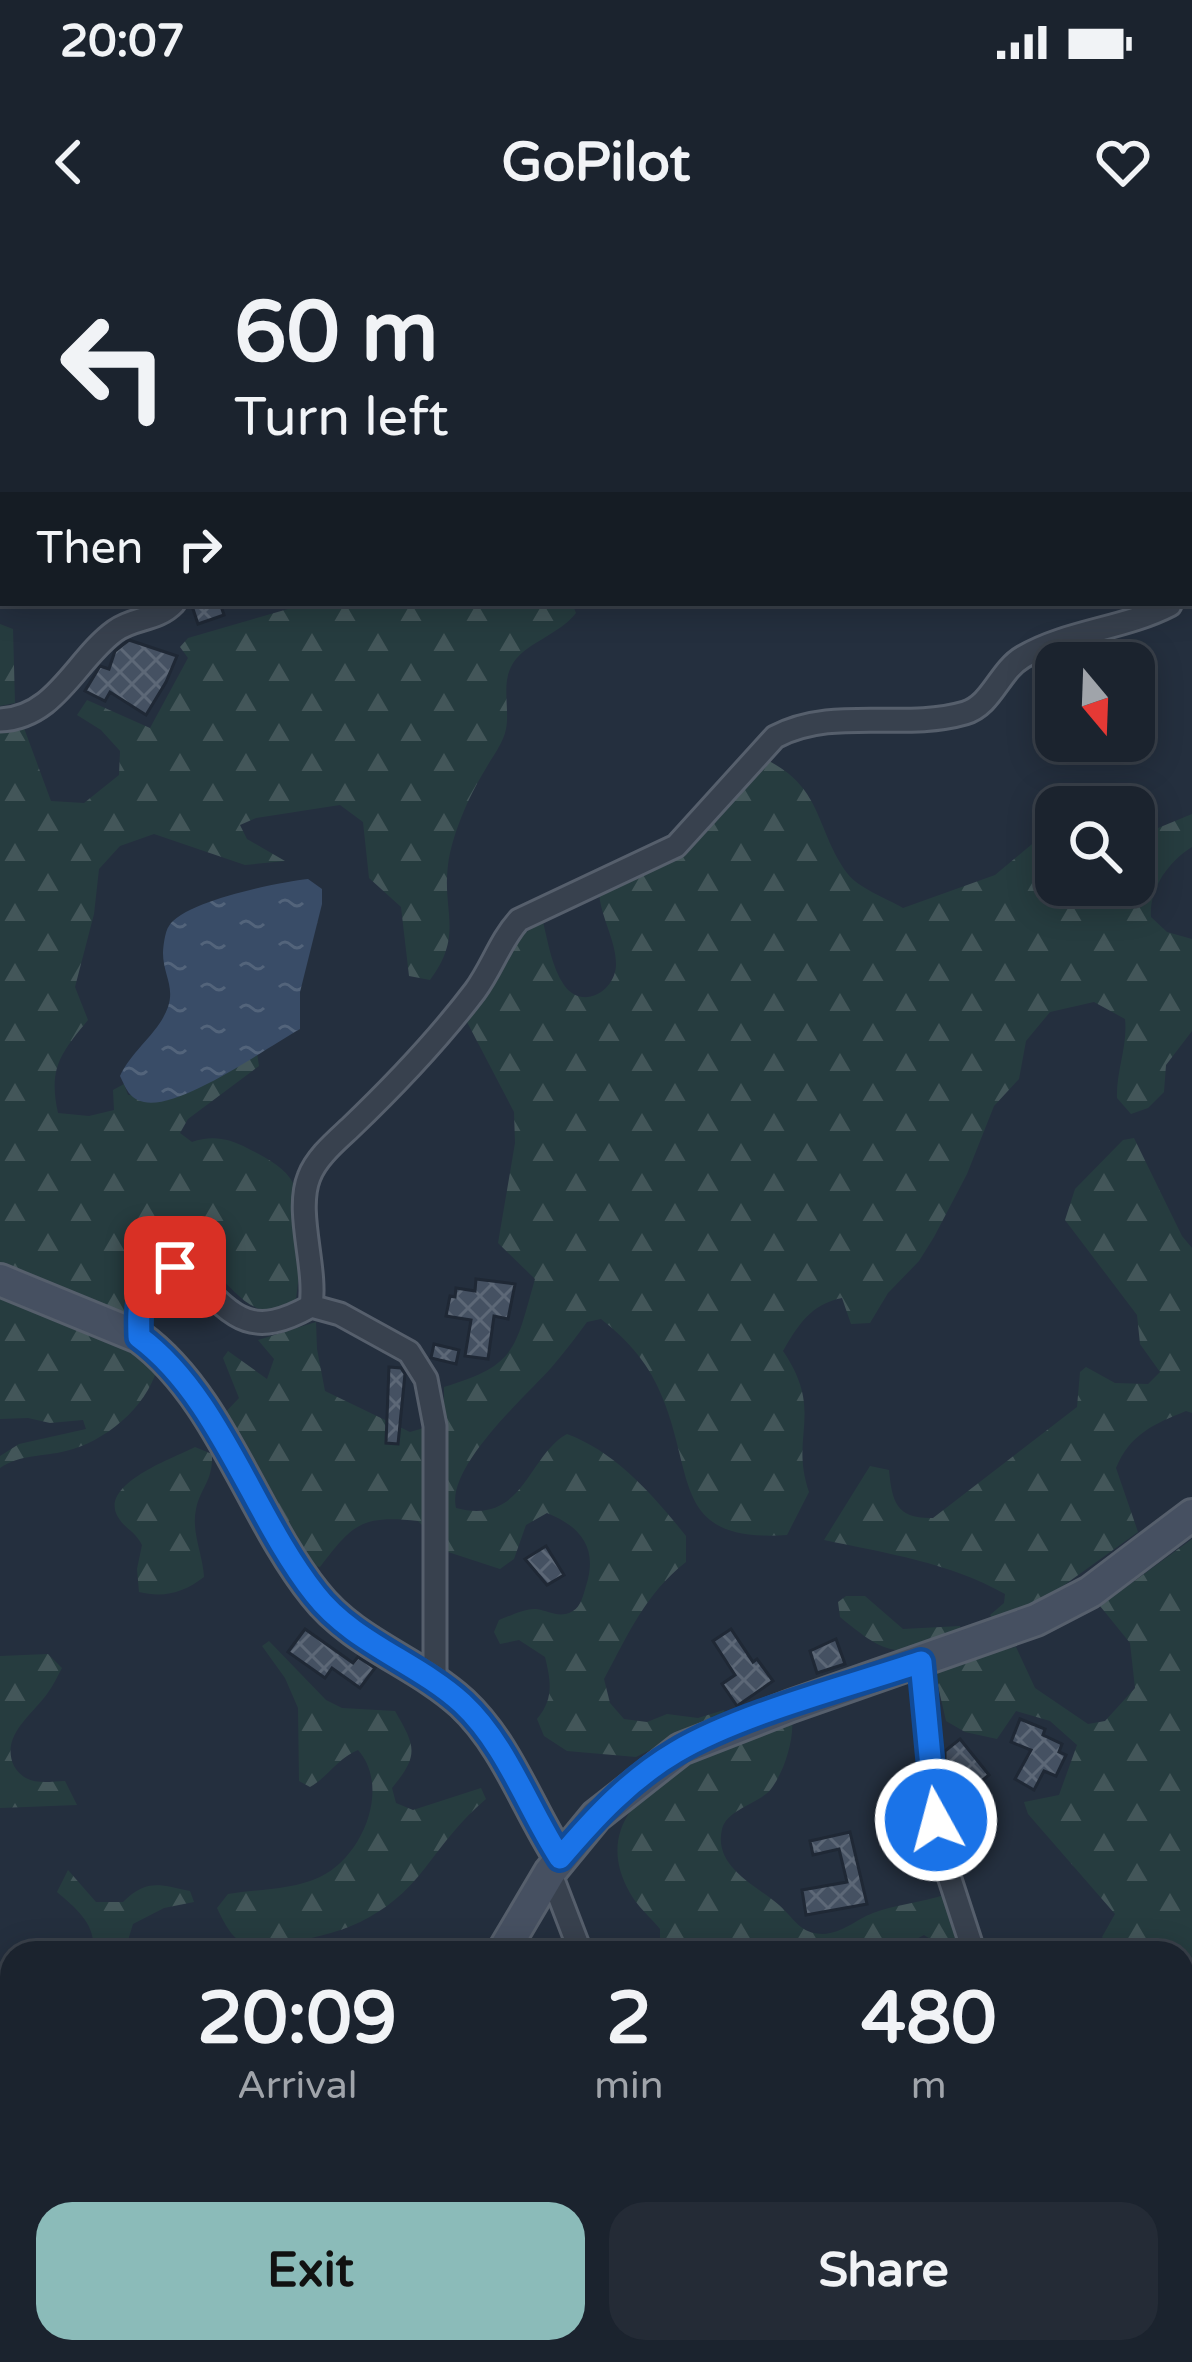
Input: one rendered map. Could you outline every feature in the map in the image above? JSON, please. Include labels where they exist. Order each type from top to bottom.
[{"type":"street","points":[[0,720],[34,711],[113,632],[155,617],[169,606]]},
{"type":"street","points":[[311,1306],[313,1267],[305,1197],[309,1178],[332,1145],[423,1058],[480,985],[519,920],[676,846],[751,762],[788,730],[836,720],[912,721],[969,712],[981,705],[1008,667],[1026,654],[1148,616],[1165,606]]},
{"type":"street","points":[[139,1337],[137,1312],[144,1283],[153,1274],[175,1267],[186,1268],[235,1315],[259,1326],[311,1306],[340,1314],[409,1352],[426,1379],[435,1426],[436,1682]]},
{"type":"street","points":[[0,1280],[139,1337],[155,1349],[198,1403],[315,1594],[380,1648],[436,1682],[486,1728],[555,1865],[577,1941]]},
{"type":"street","points":[[509,1941],[555,1865],[618,1796],[680,1749],[1064,1607],[1192,1515]]},
{"type":"street","points":[[921,1662],[936,1820],[970,1941]]},
{"type":"green space","points":[[573,606],[576,613],[524,651],[509,672],[505,735],[473,791],[453,841],[447,882],[449,936],[430,980],[409,976],[401,907],[369,878],[363,822],[340,805],[256,818],[240,825],[247,839],[285,861],[245,865],[154,834],[120,846],[99,869],[94,914],[75,987],[88,1020],[59,1062],[58,1113],[89,1116],[114,1110],[113,1090],[124,1084],[128,1095],[187,1093],[257,1053],[259,1066],[188,1119],[180,1133],[192,1142],[213,1138],[233,1142],[279,1167],[293,1183],[302,1225],[296,1299],[280,1308],[254,1307],[212,1271],[181,1260],[161,1264],[137,1282],[127,1318],[0,1270],[0,729],[24,728],[51,801],[84,803],[119,775],[120,751],[101,730],[77,715],[87,700],[150,728],[188,658],[180,647],[188,638],[288,609]]},
{"type":"green space","points":[[0,624],[13,629],[15,703],[0,706]]},
{"type":"green space","points":[[769,761],[800,784],[847,873],[903,908],[995,875],[1035,842],[1035,906],[1152,906],[1151,917],[1167,932],[1192,939],[1192,1031],[1166,1065],[1164,1092],[1148,1108],[1131,1114],[1117,1098],[1125,1019],[1094,1002],[1050,1012],[1026,1041],[1019,1079],[994,1106],[967,1174],[919,1261],[888,1293],[870,1323],[851,1324],[842,1298],[831,1301],[807,1317],[783,1351],[802,1391],[802,1454],[809,1492],[787,1535],[750,1535],[724,1528],[706,1516],[694,1500],[652,1375],[601,1319],[587,1322],[475,1453],[456,1491],[456,1508],[479,1511],[511,1498],[567,1434],[618,1464],[686,1536],[686,1562],[648,1601],[604,1679],[610,1703],[624,1719],[647,1722],[667,1714],[698,1718],[724,1710],[727,1721],[676,1737],[636,1757],[567,1751],[544,1736],[537,1719],[550,1690],[545,1657],[519,1640],[500,1644],[494,1632],[499,1620],[522,1611],[563,1614],[578,1606],[590,1561],[578,1532],[547,1513],[526,1525],[514,1559],[500,1569],[448,1552],[418,1521],[383,1520],[350,1532],[320,1567],[307,1564],[221,1417],[239,1398],[223,1358],[228,1351],[267,1379],[274,1359],[258,1340],[316,1322],[325,1391],[410,1432],[444,1422],[444,1387],[487,1371],[510,1351],[535,1279],[498,1243],[515,1143],[514,1112],[467,1022],[521,935],[543,922],[564,985],[579,996],[603,990],[616,966],[599,892],[654,866],[711,822]]},
{"type":"green space","points":[[1192,814],[1192,847],[1162,877],[1155,892],[1155,828]]},
{"type":"green space","points":[[1134,1138],[1192,1248],[1192,1413],[1186,1411],[1144,1432],[1116,1468],[1138,1532],[1049,1596],[995,1622],[990,1615],[1004,1603],[1005,1594],[984,1583],[917,1560],[824,1540],[870,1466],[889,1470],[892,1492],[904,1512],[933,1518],[1077,1407],[1080,1372],[1086,1367],[1115,1383],[1148,1384],[1160,1372],[1140,1344],[1137,1315],[1065,1220],[1075,1189],[1123,1140]]},
{"type":"green space","points":[[0,1296],[82,1325],[122,1344],[157,1369],[133,1410],[95,1440],[0,1468],[0,1456],[19,1444],[86,1429],[83,1420],[0,1419]]},
{"type":"green space","points":[[195,1447],[212,1454],[195,1518],[204,1577],[173,1593],[139,1592],[142,1545],[118,1517],[119,1494],[141,1474]]},
{"type":"green space","points":[[1192,1539],[1192,1941],[1105,1941],[1102,1937],[1115,1914],[1028,1814],[1024,1802],[1059,1795],[1077,1745],[1050,1721],[1016,1711],[997,1739],[965,1732],[946,1721],[935,1673],[952,1661],[1016,1647],[1035,1688],[1088,1724],[1105,1721],[1135,1688],[1130,1643],[1100,1606]]},
{"type":"green space","points":[[846,1596],[865,1596],[903,1629],[960,1626],[960,1638],[908,1650],[885,1647],[840,1617],[838,1602]]},
{"type":"green space","points":[[269,1641],[326,1700],[342,1708],[395,1711],[412,1751],[392,1788],[396,1803],[413,1810],[481,1788],[486,1799],[395,1900],[361,1922],[291,1941],[240,1941],[217,1908],[228,1894],[298,1884],[335,1867],[349,1854],[368,1820],[372,1783],[358,1750],[310,1787],[299,1781],[298,1708],[285,1678],[262,1646]]},
{"type":"green space","points":[[48,1654],[62,1668],[14,1736],[11,1755],[14,1766],[30,1780],[65,1781],[77,1805],[0,1808],[0,1656]]},
{"type":"green space","points":[[792,1720],[790,1746],[776,1782],[766,1794],[730,1816],[722,1829],[724,1854],[748,1882],[798,1924],[823,1934],[881,1910],[944,1895],[960,1941],[933,1941],[924,1935],[912,1941],[660,1941],[660,1929],[630,1893],[618,1858],[622,1827],[639,1801],[664,1778],[730,1744]]},
{"type":"green space","points":[[68,1870],[96,1902],[123,1902],[154,1885],[190,1891],[194,1902],[164,1908],[133,1924],[128,1941],[93,1941],[89,1926],[57,1892]]},
{"type":"water","points":[[308,879],[322,889],[322,904],[300,992],[300,1029],[179,1097],[160,1102],[135,1098],[120,1076],[168,1007],[163,953],[169,926],[212,901]]},
{"type":"building","points":[[192,606],[221,606],[224,615],[198,624]]},
{"type":"building","points":[[129,640],[177,656],[146,715],[110,692],[105,701],[85,691],[100,666],[109,669],[115,651]]},
{"type":"building","points":[[476,1279],[515,1284],[508,1319],[494,1316],[488,1359],[465,1356],[471,1320],[446,1316],[456,1288],[475,1291]]},
{"type":"building","points":[[434,1344],[459,1350],[456,1364],[431,1358]]},
{"type":"building","points":[[389,1367],[401,1368],[405,1374],[398,1444],[386,1443]]},
{"type":"building","points":[[546,1546],[564,1575],[547,1585],[525,1559]]},
{"type":"building","points":[[305,1629],[353,1663],[358,1657],[375,1668],[360,1688],[332,1668],[325,1678],[288,1652]]},
{"type":"building","points":[[731,1629],[753,1662],[757,1659],[773,1681],[737,1706],[722,1684],[735,1675],[713,1641]]},
{"type":"building","points":[[836,1639],[845,1664],[817,1673],[810,1651]]},
{"type":"building","points":[[1020,1719],[1045,1729],[1043,1735],[1062,1744],[1059,1752],[1066,1755],[1056,1776],[1044,1771],[1034,1790],[1015,1779],[1031,1750],[1011,1742]]},
{"type":"building","points":[[960,1739],[989,1775],[970,1790],[945,1760],[945,1751]]},
{"type":"building","points":[[850,1832],[867,1904],[806,1915],[802,1890],[847,1882],[839,1849],[813,1855],[810,1841]]},
{"type":"route","points":[[175,1267],[153,1274],[144,1283],[137,1312],[139,1337],[173,1369],[198,1403],[315,1594],[380,1648],[436,1682],[486,1728],[560,1858],[618,1796],[680,1749],[921,1662],[936,1820]]}]
